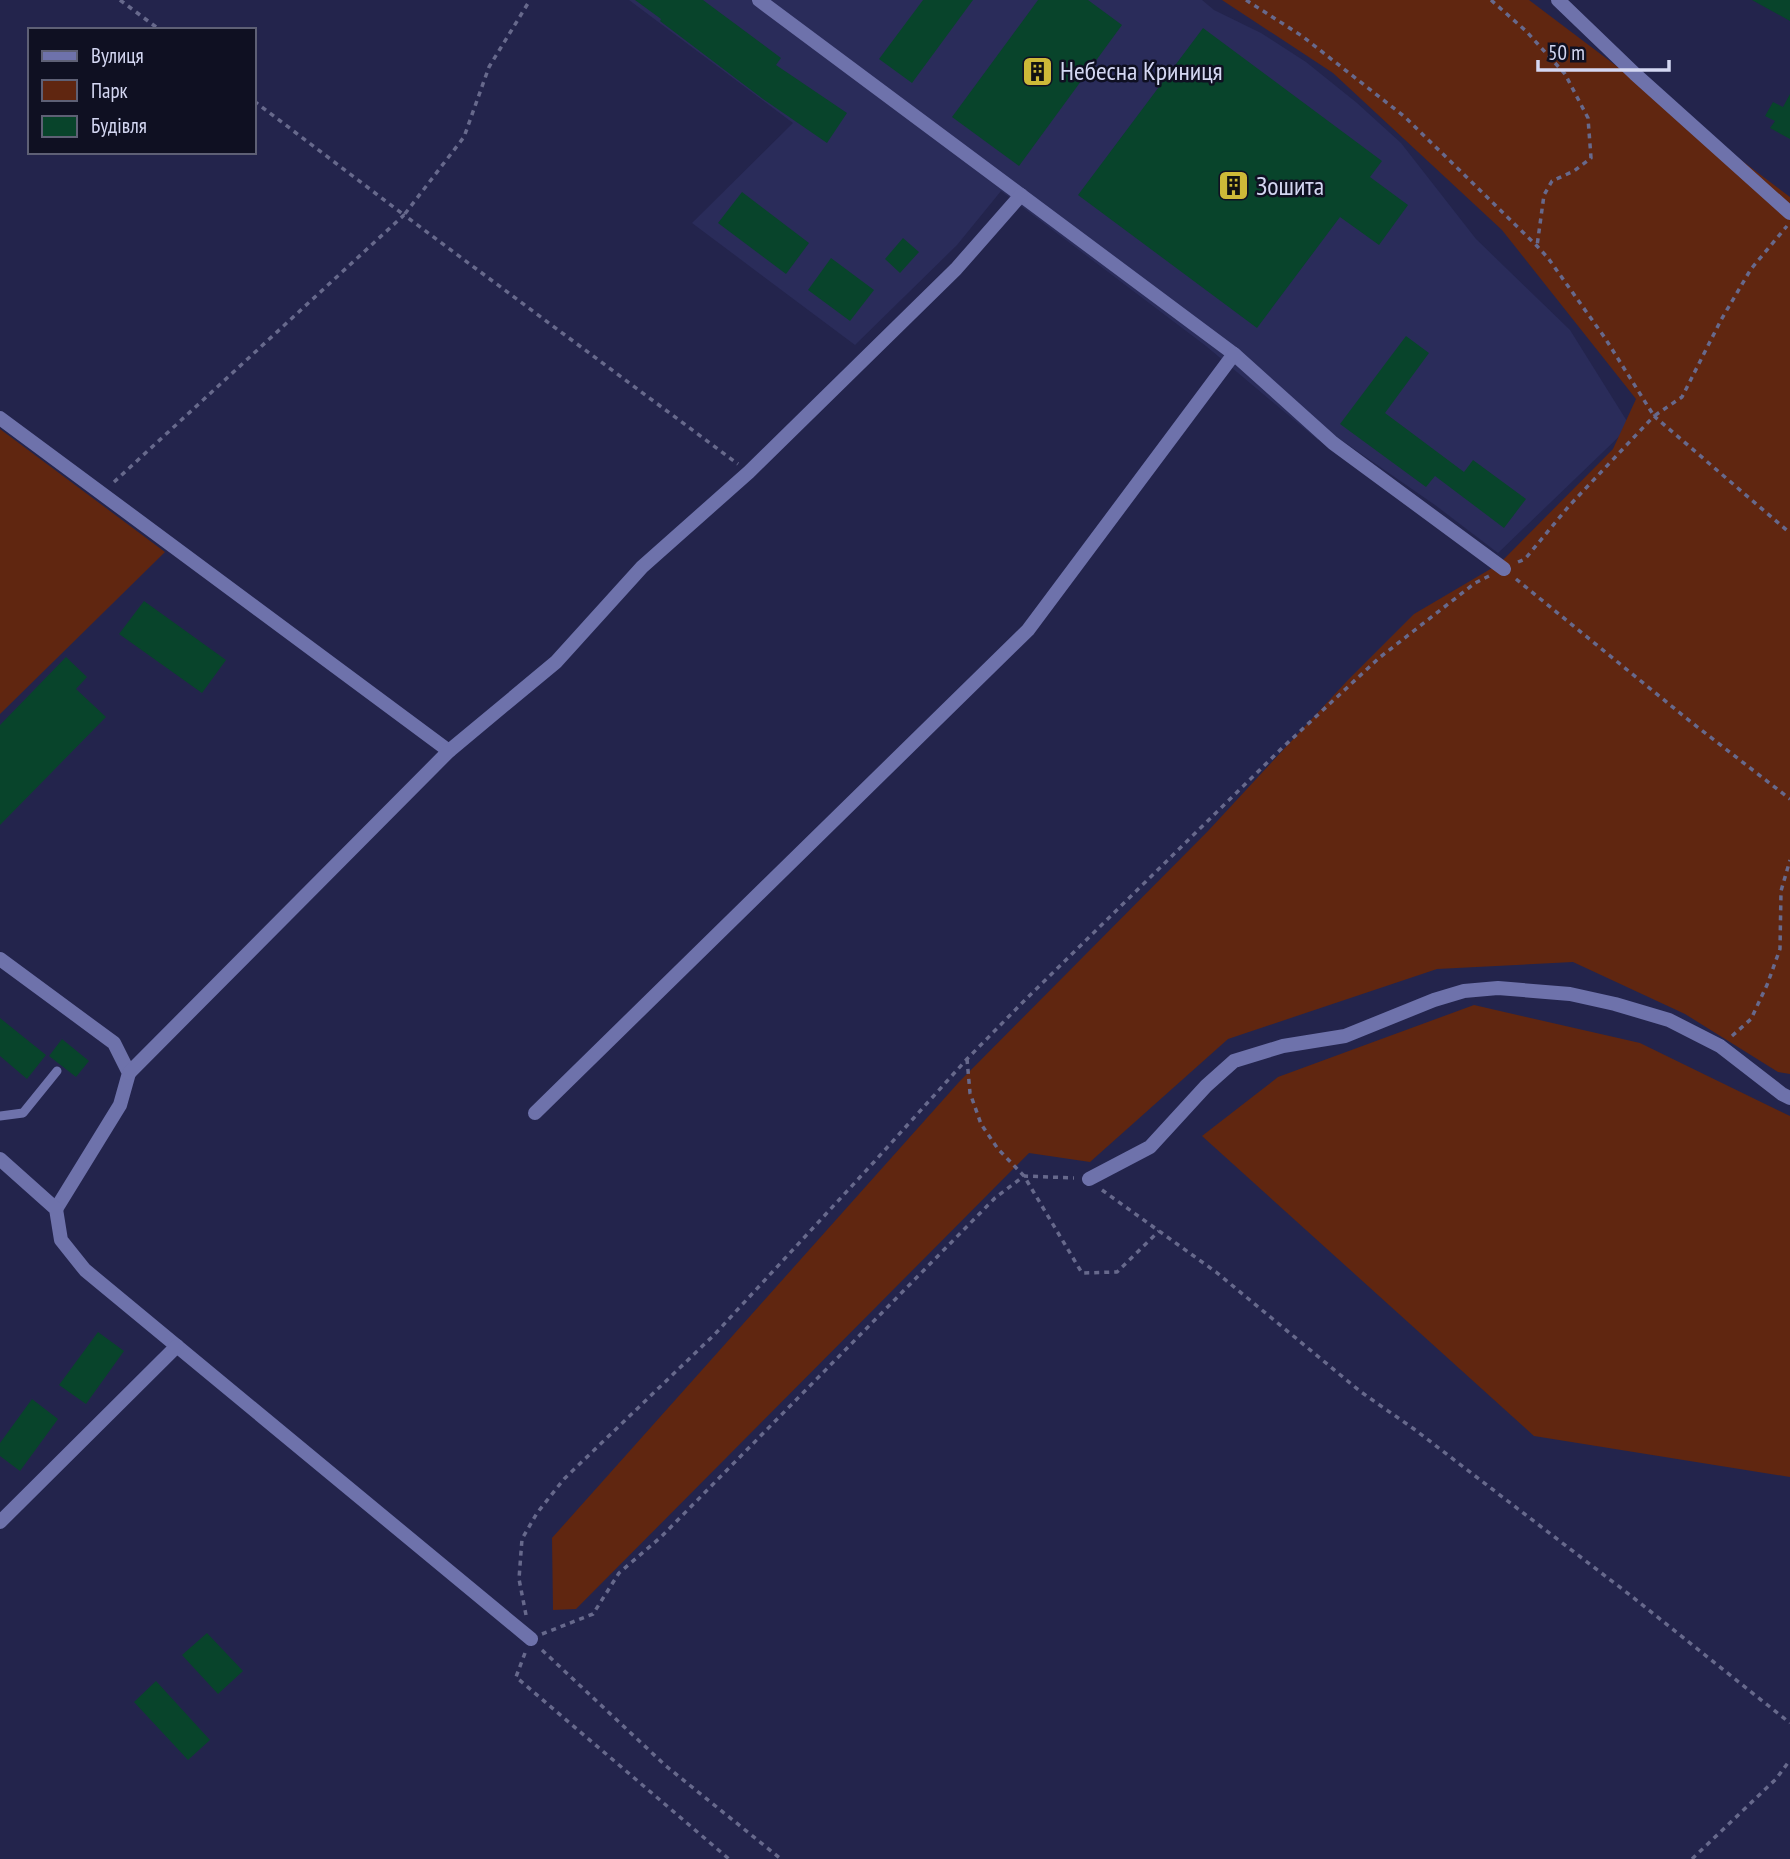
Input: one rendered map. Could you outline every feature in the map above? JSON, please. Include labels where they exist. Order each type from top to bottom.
[{"type":"street","points":[[759,0],[1234,354],[1333,443],[1504,569]]},
{"type":"street","points":[[1558,0],[1635,74],[1790,213]]},
{"type":"street","points":[[56,1209],[120,1105],[129,1073],[449,751],[556,662],[642,567],[750,472],[956,269],[1021,195]]},
{"type":"street","points":[[535,1113],[1028,630],[1234,354]]},
{"type":"street","points":[[0,418],[449,751]]},
{"type":"street","points":[[0,960],[114,1043],[129,1073]]},
{"type":"street","points":[[1088,1179],[1150,1147],[1206,1086],[1234,1061],[1283,1046],[1345,1036],[1434,1000],[1464,991],[1498,988],[1581,997],[1668,1020],[1720,1046],[1790,1098]]},
{"type":"street","points":[[0,1159],[56,1209],[61,1240],[85,1270],[531,1639]]},
{"type":"street","points":[[0,1522],[177,1346]]},
{"type":"lane","points":[[0,1116],[23,1113],[57,1071]]},
{"type":"path","points":[[120,0],[157,28]]},
{"type":"path","points":[[102,493],[404,215],[464,137],[489,67],[530,0]]},
{"type":"path","points":[[1246,0],[1302,37],[1405,117],[1548,258],[1605,338],[1654,416],[1790,533]]},
{"type":"path","points":[[1492,0],[1565,75],[1588,118],[1591,158],[1574,171],[1552,181],[1544,195],[1537,247]]},
{"type":"path","points":[[256,103],[750,472]]},
{"type":"path","points":[[729,1859],[516,1676],[531,1639],[519,1579],[522,1539],[537,1513],[564,1479],[715,1334],[967,1059],[1281,749],[1379,658],[1475,583],[1525,559],[1569,506],[1654,416],[1682,397],[1721,320],[1751,269],[1790,223]]},
{"type":"path","points":[[1504,569],[1790,799]]},
{"type":"path","points":[[1720,1046],[1751,1019],[1767,985],[1780,949],[1781,891],[1790,860]]},
{"type":"path","points":[[967,1059],[970,1093],[981,1124],[998,1149],[1024,1176],[1082,1273],[1117,1272],[1160,1231]]},
{"type":"path","points":[[531,1639],[593,1614],[619,1573],[661,1537],[995,1198],[1024,1176],[1088,1179],[1216,1272],[1361,1392],[1415,1429],[1790,1723]]},
{"type":"path","points":[[531,1639],[666,1766],[782,1859]]},
{"type":"path","points":[[1692,1859],[1776,1779],[1790,1760]]},
{"type":"shaded area","points":[[629,0],[1202,0],[1214,10],[1261,33],[1306,62],[1401,143],[1476,239],[1570,330],[1630,426],[1498,553],[1435,505],[1331,433],[1318,440],[1206,346],[1001,191],[957,245],[855,345],[692,223],[793,123]]},
{"type":"green space","points":[[1222,0],[1529,0],[1790,197],[1790,1074],[1778,1072],[1685,1014],[1573,962],[1437,969],[1228,1039],[1090,1162],[1029,1153],[576,1609],[553,1610],[552,1538],[959,1082],[1208,831],[1347,681],[1414,614],[1499,564],[1613,449],[1636,399],[1502,230],[1333,73]]},
{"type":"green space","points":[[0,429],[165,552],[0,714]]},
{"type":"green space","points":[[1474,1005],[1640,1043],[1790,1116],[1790,1477],[1534,1436],[1202,1136],[1278,1077]]},
{"type":"building","points":[[635,0],[703,0],[781,58],[776,65],[847,113],[827,143],[763,99]]},
{"type":"building","points":[[923,0],[973,0],[912,83],[879,59]]},
{"type":"building","name":"Небесна Криниця","points":[[1038,0],[1088,0],[1122,25],[1019,166],[952,117]]},
{"type":"building","points":[[1752,0],[1790,0],[1790,21]]},
{"type":"building","name":"Зошита","points":[[1203,28],[1382,161],[1370,177],[1408,205],[1379,245],[1340,217],[1257,328],[1078,195]]},
{"type":"building","points":[[1790,94],[1790,139],[1770,128],[1775,121],[1765,116],[1773,102],[1783,107]]},
{"type":"building","points":[[742,192],[809,243],[786,274],[718,223]]},
{"type":"building","points":[[903,238],[919,252],[900,273],[885,259]]},
{"type":"building","points":[[831,258],[874,290],[850,321],[808,290]]},
{"type":"building","points":[[1406,336],[1429,353],[1385,413],[1464,472],[1473,460],[1526,499],[1504,528],[1435,476],[1426,487],[1340,424]]},
{"type":"building","points":[[144,601],[226,660],[202,693],[119,634]]},
{"type":"building","points":[[66,657],[87,677],[76,689],[106,717],[0,825],[0,725]]},
{"type":"building","points":[[0,1018],[46,1055],[27,1079],[0,1056]]},
{"type":"building","points":[[62,1039],[89,1061],[76,1077],[49,1056]]},
{"type":"building","points":[[98,1332],[124,1351],[86,1404],[59,1385]]},
{"type":"building","points":[[32,1399],[58,1419],[20,1471],[0,1456],[0,1443]]},
{"type":"building","points":[[207,1633],[243,1671],[218,1694],[182,1655]]},
{"type":"building","points":[[156,1681],[210,1740],[188,1760],[134,1702]]},
{"type":"place","name":"Небесна Криниця","points":[[1037,71]]},
{"type":"place","name":"Зошита","points":[[1233,186]]}]
